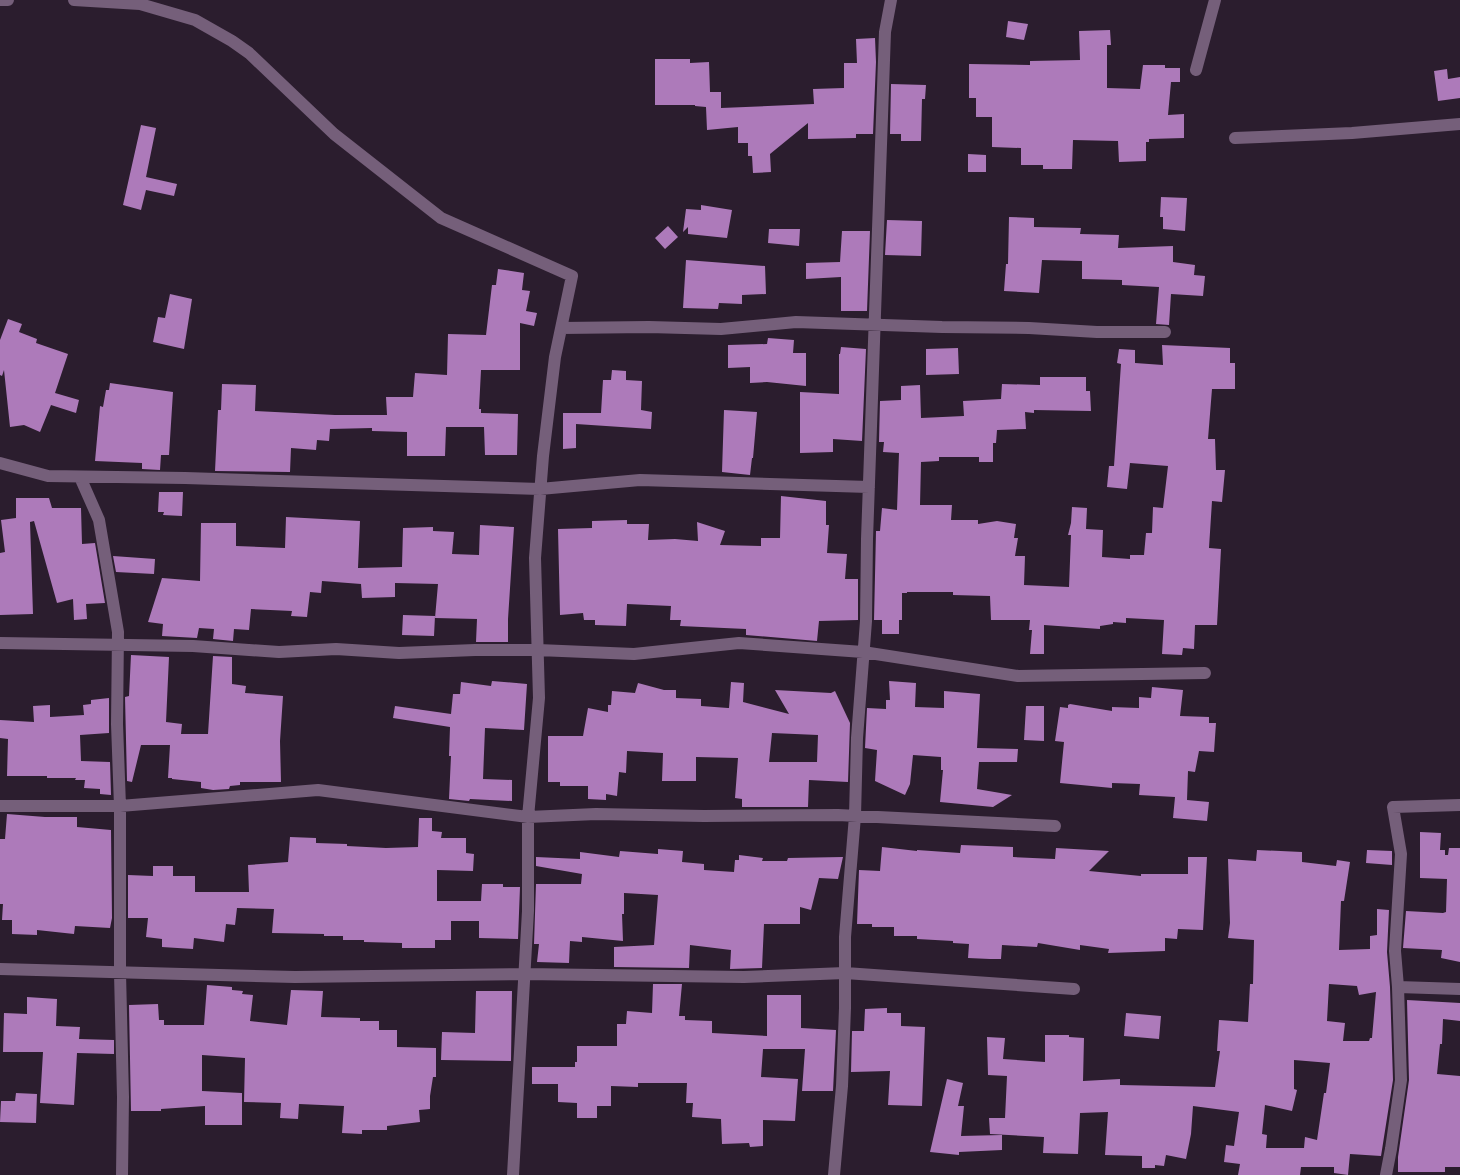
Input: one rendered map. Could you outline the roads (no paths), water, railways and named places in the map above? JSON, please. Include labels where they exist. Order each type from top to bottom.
[{"type":"street","points":[[0,0],[8,0]]},
{"type":"street","points":[[74,0],[140,4],[195,20],[249,53],[334,134],[441,218],[572,276],[555,357],[542,456],[535,558],[539,698],[528,817],[528,911],[513,1175]]},
{"type":"street","points":[[834,1175],[842,1086],[845,937],[855,816],[857,738],[866,621],[885,32],[890,0]]},
{"type":"street","points":[[1196,70],[1215,0]]},
{"type":"street","points":[[1235,138],[1352,133],[1460,124]]},
{"type":"street","points":[[561,328],[649,327],[721,329],[796,322],[1029,328],[1097,332],[1165,332]]},
{"type":"street","points":[[0,463],[48,476],[80,477],[185,478],[540,489],[640,480],[869,487]]},
{"type":"street","points":[[80,477],[99,520],[118,632],[117,724],[120,806],[122,1175]]},
{"type":"street","points":[[0,643],[192,646],[279,652],[336,648],[399,654],[475,650],[538,650],[634,654],[739,644],[863,652],[1018,676],[1205,673]]},
{"type":"street","points":[[0,806],[120,806],[318,790],[528,817],[596,814],[855,816],[1055,826]]},
{"type":"street","points":[[1386,1175],[1392,1149],[1401,1080],[1395,951],[1401,854],[1392,807],[1460,806]]},
{"type":"street","points":[[0,969],[295,977],[524,974],[744,977],[845,973],[1074,989]]},
{"type":"street","points":[[1398,986],[1460,989]]}]
